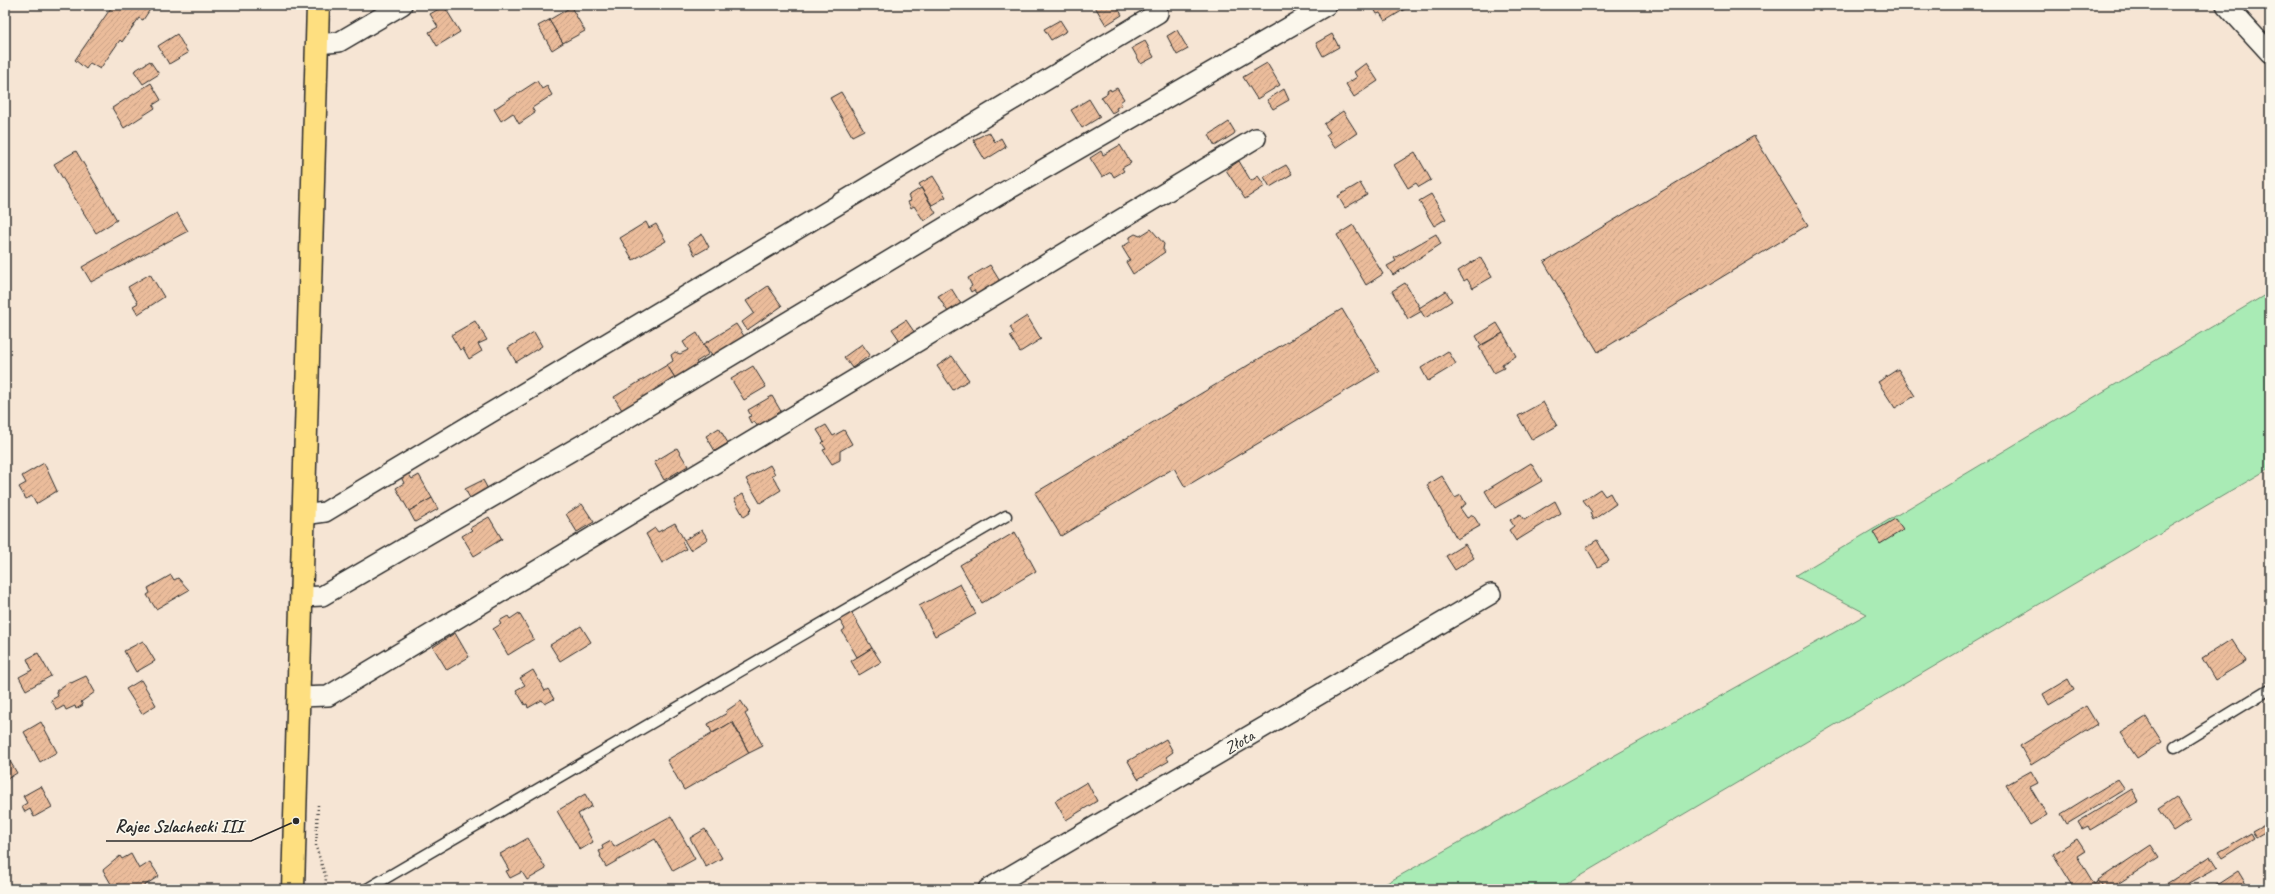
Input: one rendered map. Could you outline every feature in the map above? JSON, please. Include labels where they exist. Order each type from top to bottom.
[{"type":"main road","points":[[293,889],[318,5]]},
{"type":"street","points":[[317,44],[339,42],[402,5]]},
{"type":"street","points":[[301,597],[322,596],[336,588],[621,422],[973,210],[1327,5]]},
{"type":"street","points":[[2226,5],[2270,53]]},
{"type":"street","points":[[304,515],[325,512],[1158,13]]},
{"type":"street","points":[[299,697],[328,696],[1256,138]]},
{"type":"street","name":"Złota","points":[[988,889],[1491,594]]},
{"type":"lane","points":[[367,889],[1006,516]]},
{"type":"lane","points":[[2175,748],[2270,689]]},
{"type":"path","points":[[318,805],[316,847],[326,878],[325,889]]},
{"type":"green space","points":[[2270,292],[2270,468],[1557,889],[1376,889],[1867,614],[1795,576]]},
{"type":"building","points":[[113,5],[153,5],[143,20],[139,18],[122,42],[120,40],[100,69],[90,63],[86,69],[75,60]]},
{"type":"building","points":[[1094,5],[1116,5],[1122,15],[1106,25]]},
{"type":"building","points":[[1376,5],[1403,5],[1405,9],[1385,21],[1380,13],[1377,14],[1373,7]]},
{"type":"building","points":[[444,6],[460,32],[437,46],[429,32],[438,27],[430,14]]},
{"type":"building","points":[[571,7],[585,31],[563,43],[549,20]]},
{"type":"building","points":[[549,20],[563,43],[552,50],[538,26]]},
{"type":"building","points":[[1060,20],[1067,31],[1051,40],[1044,29]]},
{"type":"building","points":[[1177,30],[1188,49],[1177,55],[1167,36]]},
{"type":"building","points":[[177,34],[188,53],[169,64],[158,46]]},
{"type":"building","points":[[1332,34],[1339,47],[1323,56],[1316,43]]},
{"type":"building","points":[[1145,41],[1154,57],[1141,64],[1132,48]]},
{"type":"building","points":[[150,61],[159,74],[143,84],[134,71]]},
{"type":"building","points":[[1267,63],[1280,85],[1257,99],[1243,77]]},
{"type":"building","points":[[1366,63],[1378,81],[1354,97],[1346,84],[1357,77],[1354,72]]},
{"type":"building","points":[[537,81],[542,89],[547,86],[552,95],[532,108],[535,113],[519,124],[513,113],[501,121],[494,109]]},
{"type":"building","points":[[151,83],[161,100],[153,105],[155,108],[124,128],[112,108]]},
{"type":"building","points":[[1117,88],[1124,99],[1120,102],[1122,105],[1116,108],[1117,110],[1112,113],[1101,97],[1108,93],[1107,91],[1110,89],[1111,91]]},
{"type":"building","points":[[1284,89],[1289,100],[1273,109],[1267,100]]},
{"type":"building","points":[[841,92],[864,130],[852,136],[830,98]]},
{"type":"building","points":[[1089,99],[1100,117],[1082,128],[1071,110]]},
{"type":"building","points":[[1343,111],[1357,133],[1335,148],[1326,135],[1330,132],[1324,124]]},
{"type":"building","points":[[1229,122],[1235,132],[1234,134],[1215,146],[1209,135]]},
{"type":"building","points":[[989,132],[995,142],[1001,138],[1006,147],[985,160],[973,140]]},
{"type":"building","points":[[1754,136],[1808,225],[1598,352],[1544,262]]},
{"type":"building","points":[[1120,145],[1131,163],[1122,168],[1124,171],[1114,177],[1111,172],[1102,177],[1090,158],[1101,151],[1103,155]]},
{"type":"building","points":[[76,151],[117,220],[96,233],[54,164]]},
{"type":"building","points":[[1415,152],[1431,180],[1419,187],[1416,183],[1408,188],[1394,165]]},
{"type":"building","points":[[1239,161],[1251,181],[1258,176],[1265,186],[1245,199],[1226,170]]},
{"type":"building","points":[[1286,165],[1292,174],[1270,187],[1264,177]]},
{"type":"building","points":[[933,176],[946,197],[932,205],[919,184]]},
{"type":"building","points":[[1360,183],[1367,195],[1345,208],[1338,196]]},
{"type":"building","points":[[921,188],[936,213],[924,221],[914,206],[911,208],[908,202],[911,201],[908,196]]},
{"type":"building","points":[[1431,194],[1446,219],[1434,226],[1419,201]]},
{"type":"building","points":[[177,213],[188,231],[91,282],[82,267]]},
{"type":"building","points":[[646,222],[649,228],[656,224],[666,241],[633,260],[620,238]]},
{"type":"building","points":[[1353,225],[1383,274],[1366,285],[1337,235]]},
{"type":"building","points":[[1151,229],[1164,244],[1163,249],[1165,252],[1133,274],[1126,262],[1130,260],[1122,247],[1130,242],[1130,237],[1135,234],[1140,236]]},
{"type":"building","points":[[702,234],[709,247],[695,255],[688,243]]},
{"type":"building","points":[[1436,234],[1441,244],[1393,275],[1387,266],[1396,261],[1394,258]]},
{"type":"building","points":[[1480,257],[1492,277],[1473,288],[1467,279],[1464,281],[1458,271]]},
{"type":"building","points":[[990,265],[1001,283],[978,297],[974,290],[971,292],[969,288],[972,286],[968,278]]},
{"type":"building","points":[[150,274],[164,297],[138,314],[133,306],[138,303],[128,287]]},
{"type":"building","points":[[1405,283],[1422,311],[1408,319],[1392,291]]},
{"type":"building","points":[[768,286],[782,306],[747,330],[742,322],[754,313],[746,301]]},
{"type":"building","points":[[951,288],[961,304],[948,312],[938,296]]},
{"type":"building","points":[[1446,291],[1452,301],[1425,318],[1419,308]]},
{"type":"building","points":[[1342,309],[1379,371],[1185,487],[1174,468],[1061,536],[1035,493]]},
{"type":"building","points":[[1027,316],[1041,339],[1020,352],[1010,336],[1014,334],[1010,327]]},
{"type":"building","points":[[906,320],[915,333],[901,342],[892,329]]},
{"type":"building","points":[[475,321],[487,340],[478,344],[482,351],[469,359],[463,348],[460,350],[451,335]]},
{"type":"building","points":[[1497,323],[1503,333],[1481,345],[1476,336]]},
{"type":"building","points":[[736,324],[746,339],[714,359],[704,344]]},
{"type":"building","points":[[534,332],[542,346],[516,362],[508,348]]},
{"type":"building","points":[[697,333],[709,354],[696,362],[698,365],[675,378],[667,365],[673,361],[671,355],[675,352],[680,354],[688,350],[683,342]]},
{"type":"building","points":[[1503,333],[1516,356],[1502,364],[1504,368],[1494,373],[1479,347]]},
{"type":"building","points":[[862,344],[870,355],[852,368],[844,357]]},
{"type":"building","points":[[1448,351],[1456,364],[1428,381],[1421,368]]},
{"type":"building","points":[[952,356],[969,380],[953,390],[937,366]]},
{"type":"building","points":[[667,365],[675,378],[622,410],[614,397]]},
{"type":"building","points":[[753,366],[766,387],[744,400],[731,379]]},
{"type":"building","points":[[1898,369],[1915,396],[1895,408],[1878,382]]},
{"type":"building","points":[[772,396],[782,413],[758,427],[754,421],[751,423],[748,417],[751,416],[748,410]]},
{"type":"building","points":[[1543,402],[1557,426],[1532,440],[1518,416]]},
{"type":"building","points":[[826,425],[833,436],[844,430],[852,444],[840,451],[840,460],[832,464],[823,450],[826,449],[822,443],[824,441],[817,430]]},
{"type":"building","points":[[719,428],[728,443],[715,451],[706,436]]},
{"type":"building","points":[[677,448],[688,466],[664,480],[654,462]]},
{"type":"building","points":[[44,463],[57,491],[36,504],[32,496],[26,499],[19,487],[26,483],[22,476]]},
{"type":"building","points":[[1531,463],[1542,481],[1495,508],[1485,491]]},
{"type":"building","points":[[770,465],[775,474],[772,475],[781,490],[760,503],[746,479]]},
{"type":"building","points":[[408,473],[412,479],[419,475],[432,498],[409,511],[396,488],[404,483],[401,477]]},
{"type":"building","points":[[1442,476],[1455,498],[1461,495],[1466,504],[1460,508],[1467,518],[1473,515],[1480,526],[1457,539],[1427,485]]},
{"type":"building","points":[[483,480],[489,491],[471,500],[465,489]]},
{"type":"building","points":[[1600,489],[1605,496],[1610,493],[1616,504],[1593,520],[1590,513],[1592,512],[1583,500]]},
{"type":"building","points":[[743,494],[752,508],[749,511],[750,513],[744,517],[734,499]]},
{"type":"building","points":[[432,498],[438,509],[415,522],[409,511]]},
{"type":"building","points":[[1555,501],[1561,513],[1516,541],[1509,530],[1514,526],[1510,520],[1520,514],[1524,520]]},
{"type":"building","points":[[582,504],[594,522],[577,532],[566,514]]},
{"type":"building","points":[[489,517],[502,539],[474,556],[462,536],[472,530],[470,528]]},
{"type":"building","points":[[1895,519],[1903,530],[1880,544],[1873,532]]},
{"type":"building","points":[[675,523],[684,540],[682,542],[686,549],[662,563],[646,534],[655,528],[658,532]]},
{"type":"building","points":[[702,530],[708,539],[690,550],[684,540]]},
{"type":"building","points":[[1015,532],[1036,571],[982,603],[960,565]]},
{"type":"building","points":[[1597,540],[1609,561],[1598,567],[1586,547]]},
{"type":"building","points":[[1465,544],[1474,558],[1455,570],[1446,556]]},
{"type":"building","points":[[171,575],[174,580],[178,578],[189,590],[156,609],[147,595],[150,593],[148,588]]},
{"type":"building","points":[[960,584],[976,614],[935,636],[919,606]]},
{"type":"building","points":[[851,612],[872,648],[857,657],[842,631],[845,629],[839,619]]},
{"type":"building","points":[[519,613],[534,639],[508,655],[493,629],[501,624],[499,621],[508,616],[510,619]]},
{"type":"building","points":[[581,626],[591,642],[560,661],[550,645]]},
{"type":"building","points":[[455,633],[469,657],[447,670],[433,647]]},
{"type":"building","points":[[2232,639],[2246,661],[2215,680],[2202,658]]},
{"type":"building","points":[[143,641],[155,661],[136,672],[124,651]]},
{"type":"building","points":[[872,648],[881,662],[859,675],[851,661]]},
{"type":"building","points":[[38,653],[51,676],[26,690],[19,677],[32,670],[27,659]]},
{"type":"building","points":[[533,670],[545,691],[548,689],[554,699],[545,704],[542,700],[528,708],[527,704],[525,705],[516,690],[525,685],[520,678]]},
{"type":"building","points":[[86,676],[95,692],[81,702],[83,705],[76,709],[75,706],[66,710],[64,706],[57,710],[51,700],[58,696],[56,691],[70,681],[71,683]]},
{"type":"building","points":[[2068,679],[2074,690],[2049,705],[2043,694]]},
{"type":"building","points":[[141,680],[156,705],[142,714],[126,689]]},
{"type":"building","points":[[741,701],[748,712],[745,714],[763,746],[749,753],[733,722],[712,733],[708,724],[727,713],[726,711]]},
{"type":"building","points":[[2086,706],[2097,724],[2031,765],[2020,746]]},
{"type":"building","points":[[2146,717],[2162,742],[2137,758],[2120,733]]},
{"type":"building","points":[[41,722],[57,752],[40,762],[24,732]]},
{"type":"building","points":[[732,722],[749,753],[684,790],[667,760]]},
{"type":"building","points":[[1166,739],[1173,752],[1166,757],[1169,761],[1138,779],[1128,761]]},
{"type":"building","points":[[8,758],[17,773],[7,779],[5,759]]},
{"type":"building","points":[[2031,771],[2038,783],[2030,787],[2047,815],[2030,825],[2006,785]]},
{"type":"building","points":[[2118,779],[2125,789],[2067,824],[2061,814]]},
{"type":"building","points":[[1087,782],[1097,801],[1066,820],[1055,801]]},
{"type":"building","points":[[41,786],[52,807],[34,817],[30,809],[25,812],[22,806],[27,803],[23,796]]},
{"type":"building","points":[[2132,789],[2139,801],[2090,830],[2088,826],[2082,829],[2078,822]]},
{"type":"building","points":[[585,794],[592,806],[578,814],[593,842],[580,850],[557,811]]},
{"type":"building","points":[[2176,797],[2190,820],[2173,831],[2158,809]]},
{"type":"building","points":[[671,816],[695,859],[673,871],[655,839],[606,867],[599,851],[603,849],[602,846],[611,841],[614,847]]},
{"type":"building","points":[[2270,821],[2270,829],[2256,837],[2252,831]]},
{"type":"building","points":[[705,829],[722,858],[706,867],[690,838]]},
{"type":"building","points":[[2251,833],[2254,838],[2222,858],[2218,852]]},
{"type":"building","points":[[528,838],[546,869],[527,880],[522,872],[510,878],[506,871],[509,870],[500,854]]},
{"type":"building","points":[[2077,839],[2085,851],[2077,856],[2094,884],[2099,881],[2104,889],[2075,889],[2053,854]]},
{"type":"building","points":[[2151,845],[2159,857],[2110,889],[2104,889],[2098,880]]},
{"type":"building","points":[[131,854],[139,869],[150,862],[159,876],[139,889],[114,889],[103,870],[120,856],[122,859]]},
{"type":"building","points":[[2211,856],[2218,867],[2179,889],[2158,889]]},
{"type":"building","points":[[2238,871],[2249,889],[2216,889],[2215,886]]},
{"type":"building","points":[[607,883],[610,889],[595,889]]},
{"type":"place","name":"Rajec Szlachecki III","points":[[296,821]]}]
